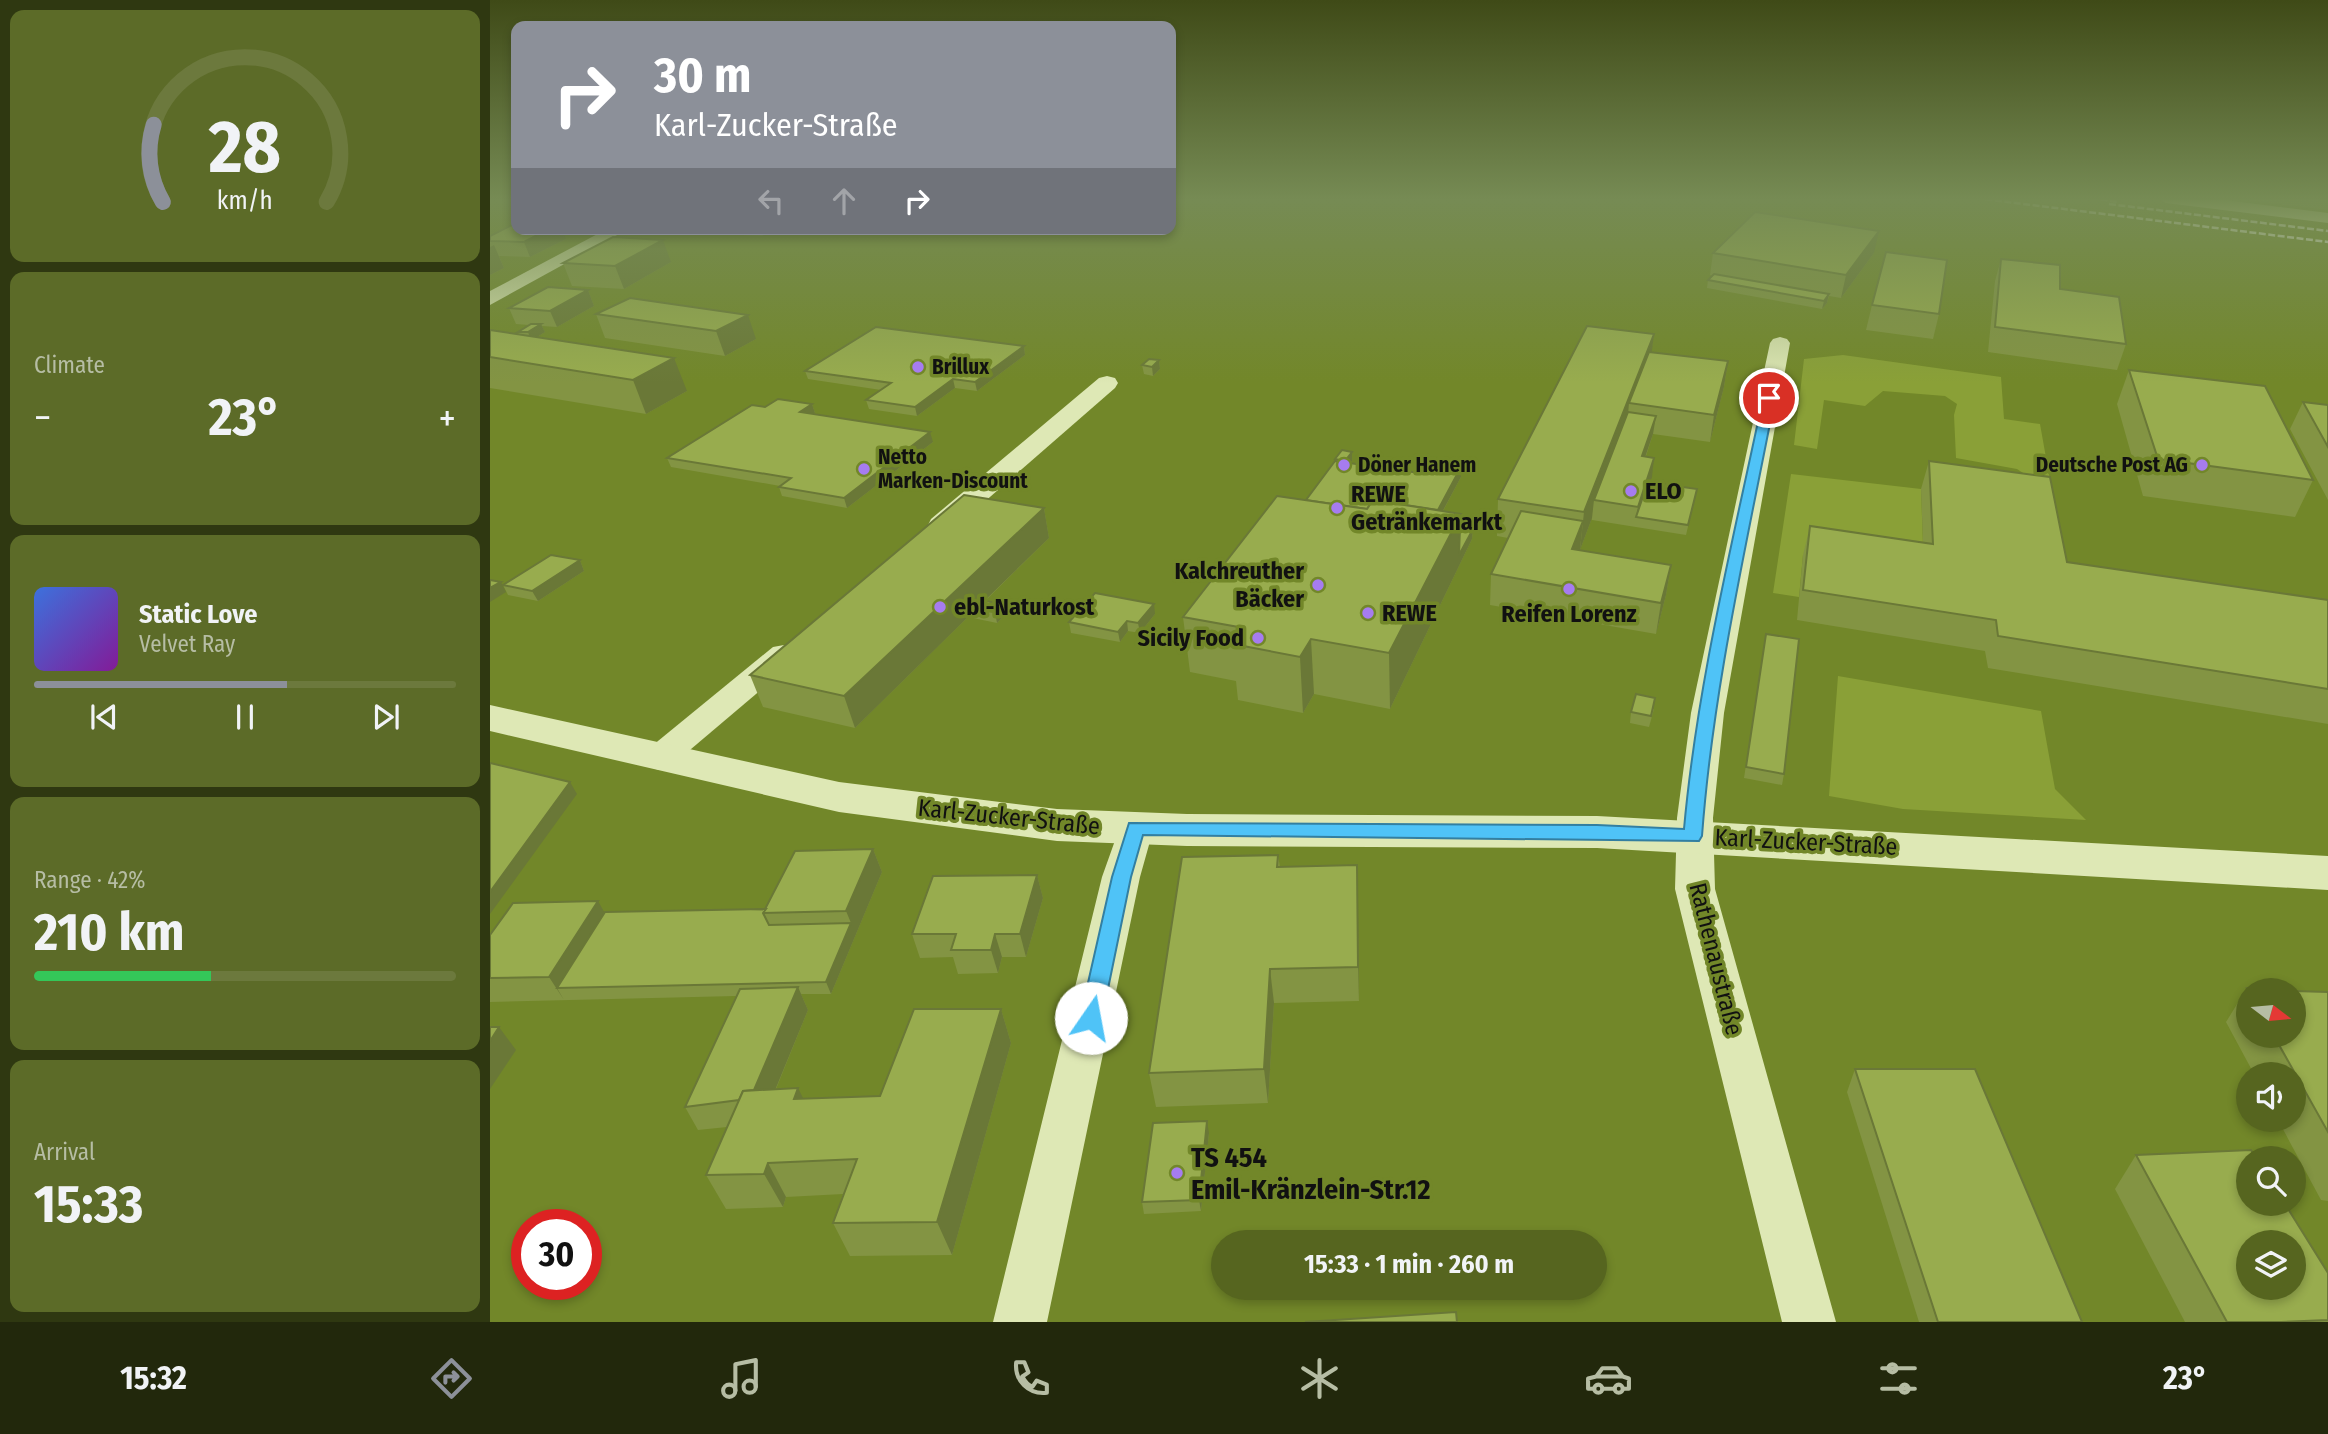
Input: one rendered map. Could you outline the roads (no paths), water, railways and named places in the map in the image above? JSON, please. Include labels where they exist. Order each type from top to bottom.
[{"type":"street","points":[[490,299],[563,260]]},
{"type":"street","name":"Rathenaustraße","points":[[1780,343],[1714,672],[1698,773],[1693,836],[1695,888],[1809,1322]]},
{"type":"street","points":[[919,544],[1107,383]]},
{"type":"street","points":[[659,758],[804,638]]},
{"type":"street","name":"Karl-Zucker-Straße","points":[[490,718],[839,797],[1057,825],[1187,830],[1597,832],[2328,873]]},
{"type":"street","points":[[1020,1322],[1121,877],[1136,828]]},
{"type":"place","name":"Brillux","points":[[918,367]]},
{"type":"place","name":"Döner Hanem","points":[[1344,465]]},
{"type":"place","name":"Deutsche Post AG","points":[[2202,465]]},
{"type":"place","name":"Netto Marken-Discount","points":[[864,469]]},
{"type":"place","name":"ELO","points":[[1631,491]]},
{"type":"place","name":"REWE Getränkemarkt","points":[[1337,508]]},
{"type":"place","name":"Kalchreuther Bäcker","points":[[1318,585]]},
{"type":"place","name":"Reifen Lorenz","points":[[1569,589]]},
{"type":"place","name":"ebl-Naturkost","points":[[940,607]]},
{"type":"place","name":"REWE","points":[[1368,613]]},
{"type":"place","name":"Sicily Food","points":[[1258,638]]},
{"type":"place","name":"TS 454 Emil-Kränzlein-Str.12","points":[[1177,1173]]}]
